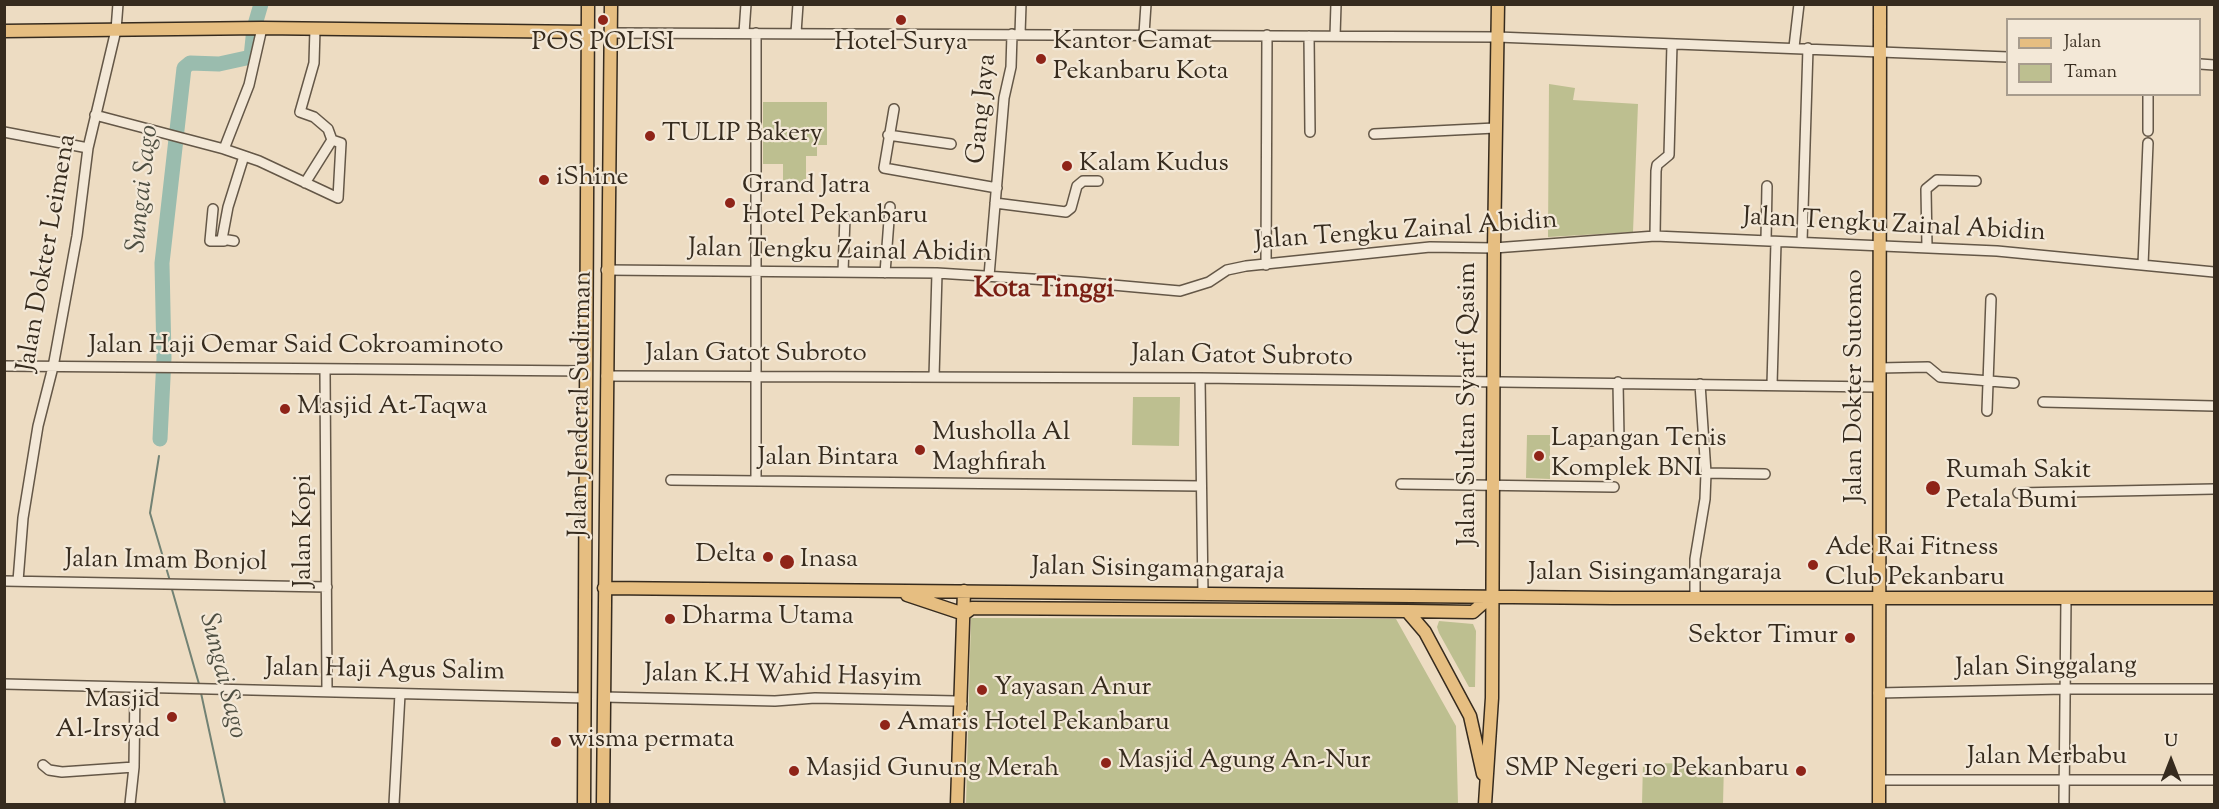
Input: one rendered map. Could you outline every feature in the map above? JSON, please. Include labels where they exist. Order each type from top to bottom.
[{"type":"main road","name":"Jalan Jenderal Sudirman","points":[[584,804],[588,4]]},
{"type":"main road","name":"Jalan Jenderal Sudirman","points":[[603,804],[606,270],[611,4]]},
{"type":"main road","name":"Jalan Sultan Syarif Qasim","points":[[1485,804],[1492,698],[1495,128],[1498,4]]},
{"type":"main road","name":"Jalan Dokter Sutomo","points":[[1879,804],[1880,4]]},
{"type":"main road","points":[[4,31],[587,26],[601,30],[610,26]]},
{"type":"main road","points":[[587,60],[590,53],[596,49],[604,51],[610,59]]},
{"type":"main road","name":"Jalan Sisingamangaraja","points":[[604,588],[1695,598],[2214,598]]},
{"type":"main road","name":"Jalan Sisingamangaraja","points":[[897,591],[964,614],[972,608],[1473,612],[1491,596]]},
{"type":"main road","points":[[957,804],[964,591]]},
{"type":"main road","points":[[1203,594],[1228,610]]},
{"type":"main road","points":[[1407,611],[1425,632],[1470,716],[1485,787]]},
{"type":"street","name":"Jalan Dokter Leimena","points":[[18,582],[23,518],[38,426],[53,367],[77,236],[88,148],[116,30],[118,4]]},
{"type":"street","points":[[744,33],[746,4]]},
{"type":"street","points":[[796,33],[798,4]]},
{"type":"street","name":"Gang Jaya","points":[[989,276],[1004,98],[1021,4]]},
{"type":"street","points":[[1144,33],[1146,4]]},
{"type":"street","points":[[1335,36],[1336,4]]},
{"type":"street","points":[[1794,47],[1799,4]]},
{"type":"street","points":[[610,26],[744,33],[1144,33],[1497,37],[2006,57]]},
{"type":"street","points":[[224,149],[249,85],[255,28]]},
{"type":"street","points":[[315,29],[314,63],[300,112],[314,117],[328,129],[332,140]]},
{"type":"street","points":[[756,33],[756,481]]},
{"type":"street","points":[[1266,265],[1267,35]]},
{"type":"street","points":[[1309,36],[1310,132]]},
{"type":"street","points":[[1655,236],[1656,171],[1658,165],[1669,155],[1672,44]]},
{"type":"street","points":[[1802,242],[1808,48]]},
{"type":"street","points":[[2148,96],[2148,131]]},
{"type":"street","name":"Gang Jaya","points":[[894,109],[883,164],[885,169],[997,188]]},
{"type":"street","points":[[95,115],[224,149],[338,198],[341,143],[332,140]]},
{"type":"street","points":[[1374,134],[1495,128]]},
{"type":"street","points":[[4,132],[88,148]]},
{"type":"street","name":"Gang Jaya","points":[[888,135],[951,144]]},
{"type":"street","points":[[305,183],[332,140]]},
{"type":"street","points":[[2143,265],[2148,143]]},
{"type":"street","points":[[213,210],[210,241],[229,241],[222,238],[228,207],[244,156]]},
{"type":"street","points":[[1927,247],[1926,189],[1937,180],[1976,181]]},
{"type":"street","name":"Gang Jaya","points":[[995,203],[1066,212],[1071,208],[1077,186],[1083,181],[1098,181]]},
{"type":"street","points":[[1767,186],[1771,241],[1772,385]]},
{"type":"street","points":[[885,273],[890,207]]},
{"type":"street","points":[[843,272],[845,217]]},
{"type":"street","name":"Jalan Tengku Zainal Abidin","points":[[606,270],[938,273],[1180,291],[1209,282],[1234,268],[1419,248],[1494,248],[1655,236],[1997,251],[2214,272]]},
{"type":"street","points":[[934,377],[938,273]]},
{"type":"street","points":[[1987,411],[1991,299]]},
{"type":"street","name":"Jalan Haji Oemar Said Cokroaminoto","points":[[4,366],[586,371]]},
{"type":"street","points":[[1879,368],[1928,367],[1940,377],[2014,383]]},
{"type":"street","name":"Jalan Kopi","points":[[325,370],[327,691]]},
{"type":"street","name":"Jalan Gatot Subroto","points":[[606,376],[1200,378],[1878,387]]},
{"type":"street","points":[[1200,378],[1203,594]]},
{"type":"street","points":[[1586,441],[1613,441],[1619,438],[1618,382]]},
{"type":"street","points":[[1695,598],[1695,559],[1705,499],[1706,473],[1700,384]]},
{"type":"street","points":[[2043,402],[2214,406]]},
{"type":"street","points":[[1706,473],[1765,474]]},
{"type":"street","name":"Jalan Bintara","points":[[671,480],[1201,486]]},
{"type":"street","points":[[1401,484],[1614,487]]},
{"type":"street","points":[[2018,493],[2214,489]]},
{"type":"street","name":"Jalan Imam Bonjol","points":[[4,581],[327,587]]},
{"type":"street","points":[[2064,804],[2066,597]]},
{"type":"street","name":"Jalan Haji Agus Salim","points":[[4,684],[585,698]]},
{"type":"street","points":[[130,804],[134,767],[135,688]]},
{"type":"street","name":"Jalan Singgalang","points":[[1878,693],[2214,689]]},
{"type":"street","points":[[394,804],[400,694]]},
{"type":"street","name":"Jalan K.H Wahid Hasyim","points":[[604,697],[775,701],[815,698],[956,701],[962,704]]},
{"type":"street","points":[[43,765],[49,770],[62,772],[134,767]]},
{"type":"street","name":"Jalan Merbabu","points":[[1879,780],[2214,780]]},
{"type":"green space","points":[[1549,84],[1575,88],[1573,100],[1638,104],[1633,232],[1548,237]]},
{"type":"green space","points":[[763,102],[827,102],[827,145],[817,145],[817,156],[806,156],[806,183],[783,183],[783,164],[763,164]]},
{"type":"green space","points":[[1133,397],[1180,397],[1179,446],[1132,445]]},
{"type":"green space","name":"Lapangan Tenis Komplek BNI","points":[[1527,435],[1550,435],[1550,479],[1526,478]]},
{"type":"green space","points":[[971,618],[1396,619],[1456,726],[1458,804],[966,804]]},
{"type":"green space","points":[[1439,621],[1473,624],[1476,631],[1475,687],[1469,687],[1439,633],[1437,627]]},
{"type":"green space","points":[[1643,763],[1724,764],[1723,804],[1642,804]]},
{"type":"waterway","name":"Sungai Sago","points":[[160,439],[164,358],[162,263],[184,68],[190,63],[219,64],[251,57],[254,28],[261,4]]},
{"type":"waterway","name":"Sungai Sago","points":[[159,456],[150,513],[170,581]]},
{"type":"waterway","name":"Sungai Sago","points":[[171,586],[199,684]]},
{"type":"waterway","name":"Sungai Sago","points":[[201,693],[225,804]]},
{"type":"place","name":"POS POLISI","points":[[603,20]]},
{"type":"place","name":"Hotel Surya","points":[[901,20]]},
{"type":"place","name":"Kantor Camat Pekanbaru Kota","points":[[1041,59]]},
{"type":"place","name":"TULIP Bakery","points":[[650,136]]},
{"type":"place","name":"Kalam Kudus","points":[[1067,166]]},
{"type":"place","name":"iShine","points":[[544,180]]},
{"type":"place","name":"Grand Jatra Hotel Pekanbaru","points":[[730,203]]},
{"type":"place","name":"Masjid At-Taqwa","points":[[285,409]]},
{"type":"place","name":"Musholla Al Maghfirah","points":[[920,450]]},
{"type":"place","name":"Lapangan Tenis Komplek BNI","points":[[1539,456]]},
{"type":"place","name":"Rumah Sakit Petala Bumi","points":[[1933,488]]},
{"type":"place","name":"Delta","points":[[768,557]]},
{"type":"place","name":"Inasa","points":[[787,562]]},
{"type":"place","name":"Ade Rai Fitness Club Pekanbaru","points":[[1813,565]]},
{"type":"place","name":"Dharma Utama","points":[[670,619]]},
{"type":"place","name":"Sektor Timur","points":[[1850,638]]},
{"type":"place","name":"Yayasan Anur","points":[[982,690]]},
{"type":"place","name":"Masjid Al-Irsyad","points":[[172,717]]},
{"type":"place","name":"Amaris Hotel Pekanbaru","points":[[885,725]]},
{"type":"place","name":"wisma permata","points":[[556,742]]},
{"type":"place","name":"Masjid Agung An-Nur","points":[[1106,763]]},
{"type":"place","name":"Masjid Gunung Merah","points":[[794,771]]},
{"type":"place","name":"SMP Negeri 10 Pekanbaru","points":[[1801,771]]},
{"type":"district","name":"Kota Tinggi","points":[[1044,291]]}]
